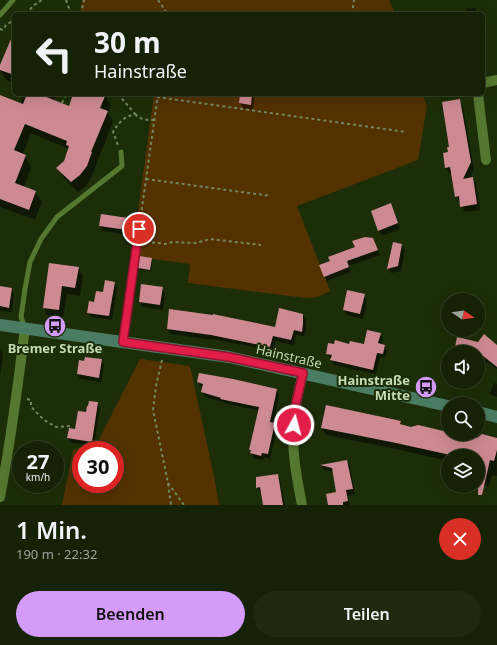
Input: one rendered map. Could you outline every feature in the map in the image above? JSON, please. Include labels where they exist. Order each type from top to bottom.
[{"type":"street","points":[[485,82],[497,80]]},
{"type":"street","points":[[478,96],[486,160]]},
{"type":"street","name":"Hainstraße","points":[[0,325],[229,357],[441,404]]},
{"type":"street","points":[[0,497],[25,328]]},
{"type":"street","points":[[302,505],[295,469],[293,438],[294,412],[303,373]]},
{"type":"street","points":[[485,414],[497,417]]},
{"type":"lane","points":[[0,16],[13,0]]},
{"type":"lane","points":[[25,328],[21,317],[25,289],[30,262],[41,239],[57,217],[122,166],[121,152]]},
{"type":"lane","points":[[123,342],[139,229]]},
{"type":"path","points":[[28,12],[34,5],[42,0]]},
{"type":"path","points":[[66,0],[70,12]]},
{"type":"path","points":[[81,12],[84,0]]},
{"type":"path","points":[[158,0],[166,12]]},
{"type":"path","points":[[352,12],[354,0]]},
{"type":"path","points":[[0,29],[3,30],[12,22]]},
{"type":"path","points":[[62,103],[65,96]]},
{"type":"path","points":[[120,96],[140,118],[143,120],[154,120]]},
{"type":"path","points":[[139,229],[158,96],[406,132]]},
{"type":"path","points":[[121,152],[113,132],[124,118],[135,114]]},
{"type":"path","points":[[146,179],[271,196]]},
{"type":"path","points":[[137,241],[168,244],[172,242],[196,244],[210,239],[261,245]]},
{"type":"path","points":[[166,347],[156,386],[153,410],[171,505]]},
{"type":"path","points":[[16,397],[31,400],[31,406],[34,410],[44,420],[56,427],[70,426]]},
{"type":"path","points":[[168,483],[184,505]]},
{"type":"shaded area","points":[[82,0],[389,0],[394,12],[80,12]]},
{"type":"shaded area","points":[[154,96],[423,96],[427,106],[418,160],[297,206],[330,291],[318,297],[306,298],[188,283],[190,264],[132,256]]},
{"type":"shaded area","points":[[140,359],[190,366],[219,505],[62,505],[72,455],[72,493],[124,493],[124,441],[98,441]]},
{"type":"building","points":[[12,37],[12,74],[0,70],[0,65]]},
{"type":"building","points":[[0,95],[23,104],[26,96],[44,96],[69,106],[72,96],[105,96],[100,108],[108,111],[91,152],[87,166],[80,175],[71,182],[56,168],[64,161],[69,146],[66,145],[67,141],[25,124],[14,150],[26,155],[15,183],[36,191],[29,210],[0,199]]},
{"type":"building","points":[[240,96],[252,96],[251,105],[239,103]]},
{"type":"building","points":[[460,99],[471,162],[463,179],[473,177],[477,204],[460,207],[459,196],[455,197],[450,167],[445,168],[443,153],[448,152],[447,147],[449,147],[442,102]]},
{"type":"building","points":[[391,203],[398,223],[378,231],[371,211]]},
{"type":"building","points":[[101,214],[128,218],[127,230],[99,226]]},
{"type":"building","points":[[365,237],[373,238],[378,250],[347,261],[349,267],[324,277],[319,265],[330,261],[328,257],[355,247],[352,241]]},
{"type":"building","points":[[393,242],[402,244],[398,266],[387,269]]},
{"type":"building","points":[[139,256],[152,258],[150,270],[138,268]]},
{"type":"building","points":[[49,263],[79,267],[75,288],[62,286],[59,310],[43,308]]},
{"type":"building","points":[[105,280],[115,282],[109,316],[87,313],[89,301],[94,302],[96,291],[103,292]]},
{"type":"building","points":[[141,284],[163,287],[160,305],[139,302]]},
{"type":"building","points":[[0,286],[12,288],[9,308],[0,306]]},
{"type":"building","points":[[347,290],[365,294],[360,314],[343,310]]},
{"type":"building","points":[[279,308],[303,314],[302,332],[294,330],[291,340],[273,336],[270,347],[211,335],[167,329],[169,309],[213,314],[275,327]]},
{"type":"building","points":[[367,330],[381,333],[378,343],[385,345],[383,354],[377,353],[373,370],[330,360],[332,355],[326,354],[328,343],[334,344],[335,340],[349,344],[350,341],[364,344]]},
{"type":"building","points":[[485,335],[497,345],[497,367],[485,358],[485,345],[455,345],[457,337],[478,342],[482,337],[485,337]]},
{"type":"building","points":[[85,357],[102,359],[99,378],[77,374],[79,360],[84,361]]},
{"type":"building","points":[[199,373],[277,389],[270,422],[275,423],[268,454],[262,453],[261,456],[250,453],[251,450],[249,450],[259,407],[220,399],[221,398],[201,392],[203,384],[197,382]]},
{"type":"building","points":[[89,401],[98,402],[92,441],[67,438],[69,428],[75,429],[78,411],[86,412]]},
{"type":"building","points":[[326,405],[401,421],[400,424],[411,427],[418,425],[441,430],[441,441],[485,441],[485,435],[497,438],[497,450],[494,461],[490,460],[485,482],[485,449],[441,449],[441,453],[321,428]]},
{"type":"building","points":[[347,460],[353,489],[346,490],[348,501],[343,502],[343,505],[328,505],[326,494],[336,492],[332,468],[320,465]]},
{"type":"building","points":[[278,474],[283,505],[263,505],[260,487],[256,488],[256,477]]},
{"type":"place","name":"Bremer Straße","points":[[55,326]]},
{"type":"place","name":"Hainstraße Mitte","points":[[426,387]]},
{"type":"route","points":[[139,229],[123,342],[229,357],[303,373],[294,412],[294,425]]}]
